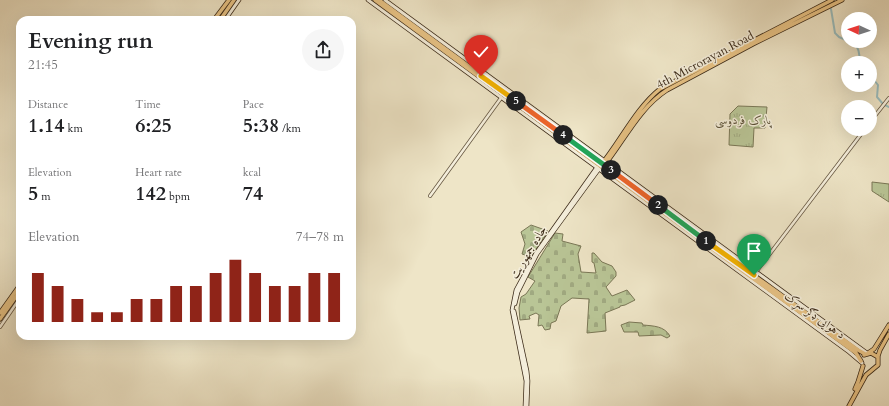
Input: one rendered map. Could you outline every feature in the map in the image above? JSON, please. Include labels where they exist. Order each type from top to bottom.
[{"type":"main road","points":[[217,16],[228,0]]},
{"type":"main road","points":[[223,16],[234,0]]},
{"type":"main road","points":[[228,16],[239,0]]},
{"type":"main road","name":"د هوایی ډګر سړک","points":[[368,0],[501,98],[602,165],[756,272],[867,353]]},
{"type":"main road","points":[[375,0],[858,350],[867,353],[874,353],[878,358]]},
{"type":"main road","points":[[379,0],[722,256],[856,353],[867,370],[873,370]]},
{"type":"main road","name":"د هوایی ډګر سړک","points":[[385,0],[602,165]]},
{"type":"main road","name":"4th Microrayan Road","points":[[602,165],[643,110],[653,100],[702,69],[832,0]]},
{"type":"main road","name":"4th Microrayan Road","points":[[702,69],[842,0]]},
{"type":"main road","name":"جاده جمهوریت","points":[[526,406],[526,381],[512,313],[516,290],[536,253],[602,165]]},
{"type":"main road","points":[[0,313],[16,291]]},
{"type":"main road","points":[[0,319],[16,297]]},
{"type":"main road","points":[[848,406],[858,382],[862,363],[867,353],[874,349],[889,325]]},
{"type":"main road","points":[[848,406],[866,375],[878,365],[880,350],[889,334]]},
{"type":"street","points":[[430,196],[501,98]]},
{"type":"street","points":[[877,113],[889,98]]},
{"type":"street","points":[[756,272],[860,136]]},
{"type":"street","points":[[0,327],[16,304]]},
{"type":"green space","name":"پارک فردوسی","points":[[738,106],[767,107],[765,128],[754,128],[753,147],[729,145],[730,114]]},
{"type":"green space","points":[[872,182],[889,184],[889,202],[872,191]]},
{"type":"green space","points":[[531,225],[548,231],[531,257],[522,254],[525,244],[521,232]]},
{"type":"green space","points":[[555,233],[563,234],[562,241],[581,246],[578,254],[581,272],[596,273],[594,263],[592,262],[592,253],[594,253],[602,262],[612,266],[616,272],[616,276],[606,287],[612,296],[627,290],[635,300],[605,313],[606,331],[587,333],[589,299],[572,298],[561,306],[556,321],[551,323],[550,329],[545,330],[542,325],[538,326],[539,315],[536,313],[529,316],[530,319],[520,320],[519,308],[521,297],[526,294],[535,281],[528,277]]},
{"type":"green space","points":[[629,322],[642,323],[643,325],[662,328],[670,336],[667,338],[661,335],[639,336],[638,332],[624,332],[621,325]]},
{"type":"waterway","points":[[831,9],[835,33],[841,38]]},
{"type":"waterway","points":[[857,48],[859,56]]},
{"type":"waterway","points":[[877,84],[877,97],[883,104],[889,107]]},
{"type":"route","points":[[481,76],[754,275]]}]
